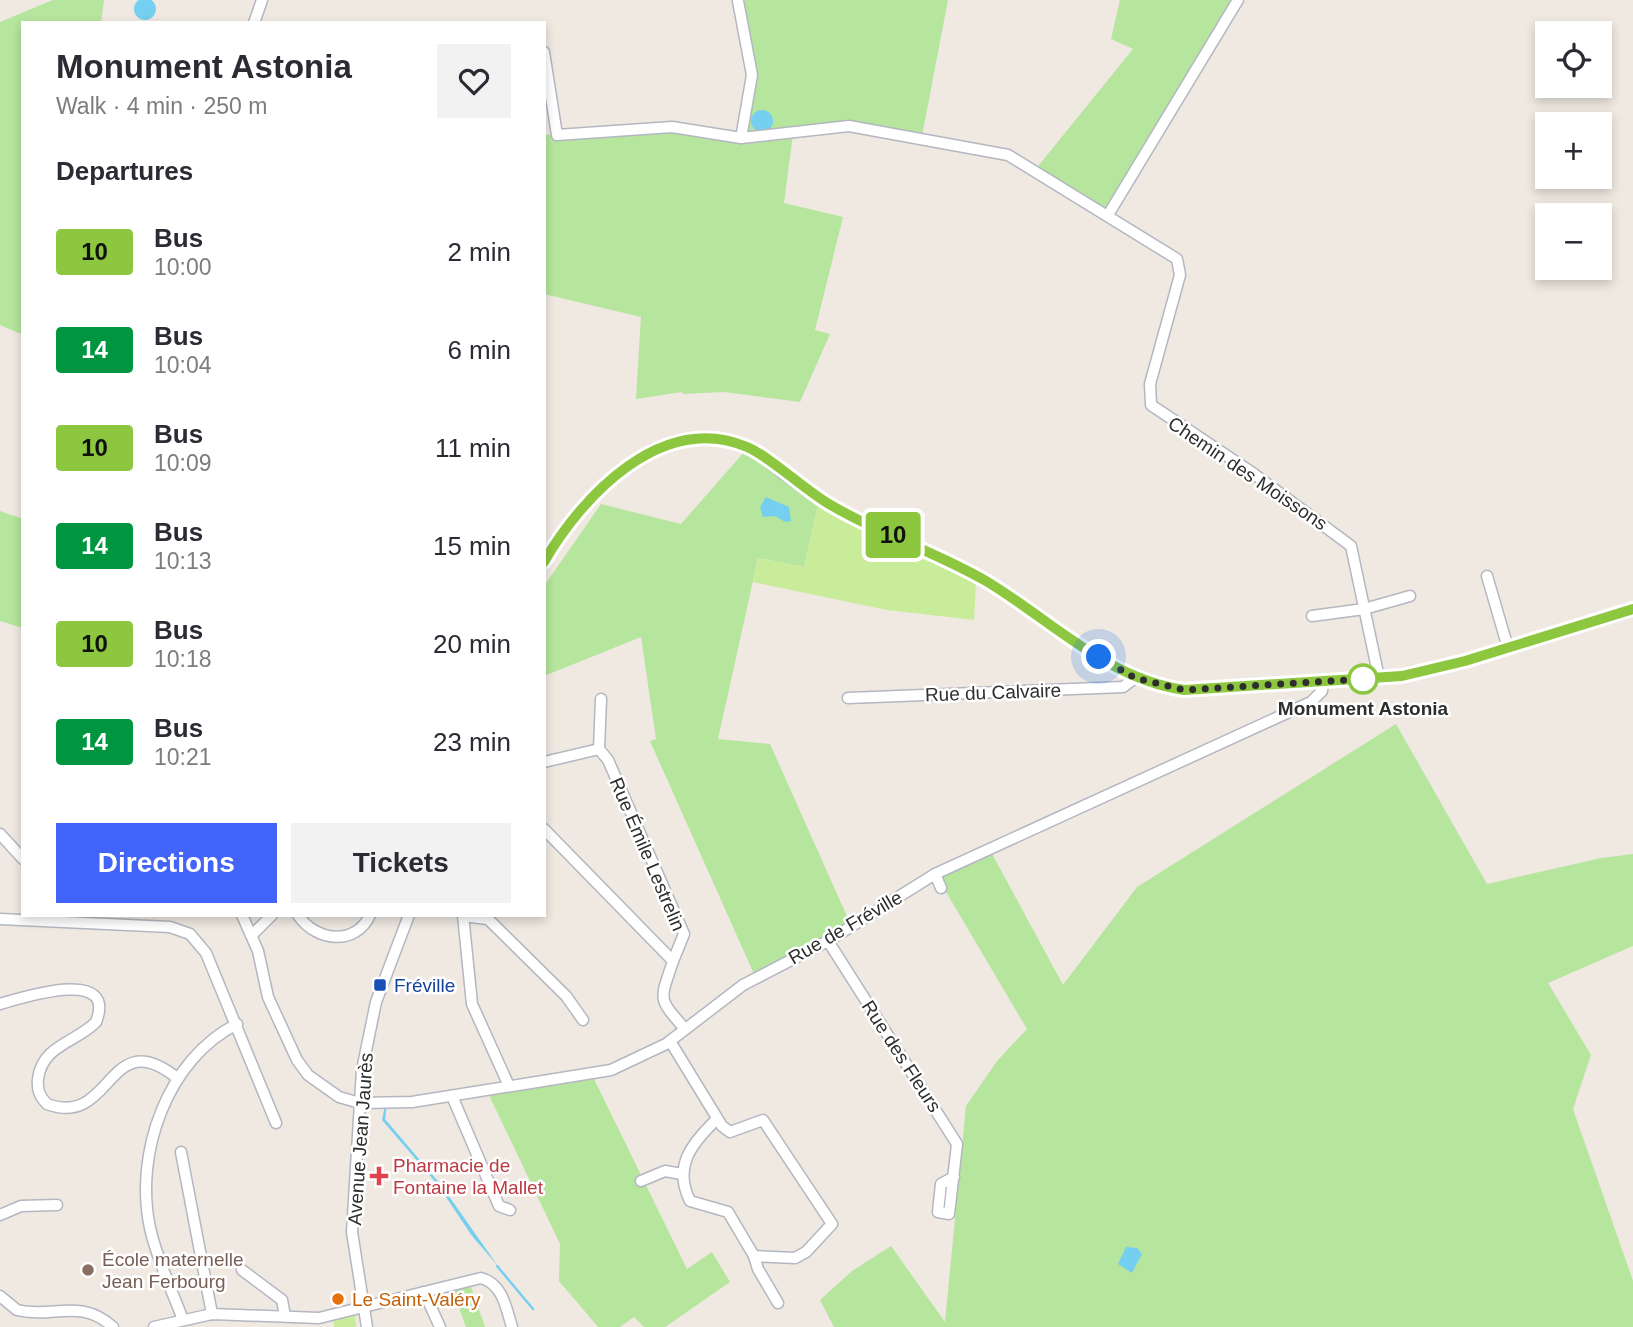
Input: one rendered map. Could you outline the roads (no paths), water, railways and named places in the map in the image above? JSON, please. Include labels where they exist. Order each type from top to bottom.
[{"type":"street","points":[[255,21],[262,0]]},
{"type":"street","points":[[1108,215],[1238,0]]},
{"type":"street","points":[[738,1],[752,75],[741,138]]},
{"type":"street","name":"Chemin des Moissons","points":[[546,66],[556,135],[672,127],[741,138],[849,126],[1009,155],[1177,259],[1181,267],[1150,384],[1151,405],[1254,474],[1351,546],[1364,608]]},
{"type":"street","points":[[546,559],[572,517],[614,474],[647,456],[686,441],[708,438],[749,447],[831,505],[986,581],[1135,678],[1184,690],[1379,678],[1425,671],[1633,609]]},
{"type":"street","points":[[1487,576],[1508,648]]},
{"type":"street","points":[[1312,616],[1364,608],[1410,596]]},
{"type":"street","points":[[1364,608],[1379,678]]},
{"type":"street","name":"Rue du Calvaire","points":[[848,698],[1123,687],[1135,678]]},
{"type":"street","name":"Rue de Fréville","points":[[360,1103],[412,1102],[611,1070],[670,1041],[757,976],[828,941],[934,874],[1319,696],[1319,682]]},
{"type":"street","points":[[546,762],[599,749],[601,699]]},
{"type":"street","name":"Rue Émile Lestrelin","points":[[599,749],[608,760],[684,934],[662,996],[664,1005],[685,1029]]},
{"type":"street","points":[[546,831],[673,961]]},
{"type":"street","points":[[0,834],[21,857]]},
{"type":"street","points":[[934,874],[941,888]]},
{"type":"street","points":[[243,917],[252,935],[268,997],[297,1060],[320,1084],[339,1097],[360,1103]]},
{"type":"street","points":[[252,935],[270,917]]},
{"type":"street","points":[[301,917],[316,931],[341,938],[361,930],[369,917]]},
{"type":"street","name":"Avenue Jean Jaurès","points":[[368,1327],[352,1232],[362,1070],[372,1017],[408,917]]},
{"type":"street","points":[[463,917],[472,1004],[509,1086]]},
{"type":"street","points":[[471,917],[488,919],[566,996],[583,1020]]},
{"type":"street","points":[[0,919],[47,919],[170,927],[190,934],[206,953],[276,1123]]},
{"type":"street","name":"Rue des Fleurs","points":[[828,941],[957,1144],[954,1177]]},
{"type":"street","points":[[0,1004],[66,988],[89,993],[96,999],[99,1011],[96,1022],[51,1052],[39,1073],[38,1092],[47,1104],[65,1107],[82,1102],[137,1060],[153,1061],[177,1077]]},
{"type":"street","points":[[183,1320],[155,1247],[146,1205],[151,1145],[177,1077],[205,1046],[237,1024]]},
{"type":"street","points":[[670,1041],[716,1120],[730,1132],[763,1119],[832,1224],[806,1252],[795,1258],[754,1256]]},
{"type":"street","points":[[452,1096],[499,1206],[510,1210]]},
{"type":"street","points":[[716,1120],[692,1143],[682,1174],[691,1201],[728,1212],[778,1303]]},
{"type":"street","points":[[181,1152],[212,1314]]},
{"type":"street","points":[[641,1181],[665,1171],[682,1174]]},
{"type":"street","points":[[0,1215],[22,1206],[57,1205]]},
{"type":"street","points":[[242,1270],[282,1300],[285,1317]]},
{"type":"street","points":[[154,1327],[183,1320],[198,1322],[212,1314],[285,1317],[319,1322],[471,1279],[489,1280],[501,1293],[512,1327]]},
{"type":"street","points":[[424,1292],[440,1327]]},
{"type":"street","points":[[0,1296],[17,1310],[34,1312],[74,1309],[99,1317],[113,1327]]},
{"type":"water","points":[[149,-1],[155,5],[153,17],[145,20],[137,17],[134,9],[137,1]]},
{"type":"water","points":[[762,110],[770,113],[773,121],[770,129],[762,132],[754,129],[751,121],[754,113]]},
{"type":"water","points":[[766,497],[789,507],[791,521],[785,522],[775,516],[763,517],[760,507]]},
{"type":"water","points":[[385,1105],[385,1119],[441,1185],[498,1266],[472,1236],[438,1185],[382,1120]]},
{"type":"water","points":[[1126,1247],[1137,1248],[1142,1254],[1132,1273],[1118,1264]]},
{"type":"waterway","points":[[497,1266],[533,1309]]},
{"type":"place","name":"Monument Astonia","points":[[1363,679]]},
{"type":"place","name":"Fréville","points":[[380,985]]},
{"type":"place","name":"Pharmacie de Fontaine la Mallet","points":[[379,1176]]},
{"type":"place","name":"École maternelle Jean Ferbourg","points":[[88,1270]]},
{"type":"place","name":"Le Saint-Valéry","points":[[338,1299]]}]
